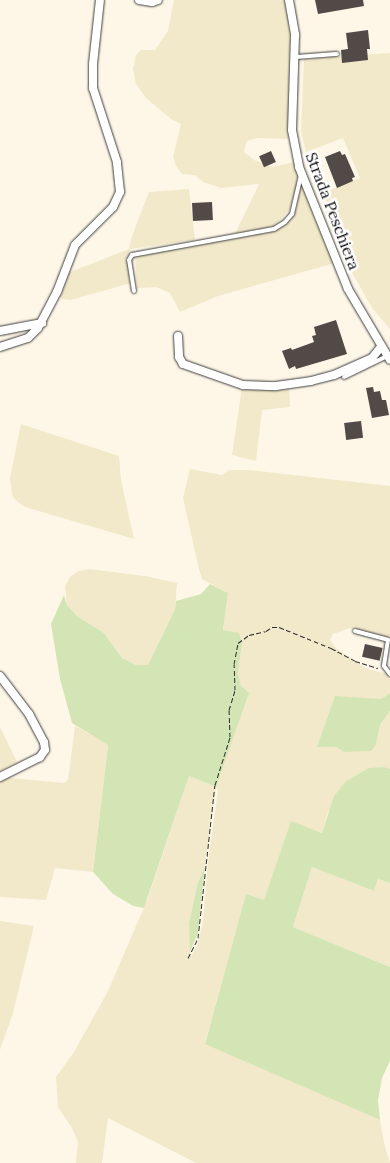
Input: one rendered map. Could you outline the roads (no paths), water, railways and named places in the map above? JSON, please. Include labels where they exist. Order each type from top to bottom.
[{"type":"street","points":[[0,347],[28,338],[42,323],[57,292],[75,245],[113,207],[120,192],[117,162],[93,88],[92,64],[100,0]]},
{"type":"street","points":[[139,0],[152,2],[158,0]]},
{"type":"street","name":"Strada Peschiera","points":[[290,0],[295,35],[292,130],[302,174],[348,289],[388,358]]},
{"type":"street","points":[[0,331],[42,323]]},
{"type":"street","points":[[178,336],[179,357],[183,364],[243,385],[276,386],[312,381],[334,375],[372,358],[381,347]]},
{"type":"street","points":[[0,676],[29,714],[44,742],[45,750],[40,756],[0,777]]},
{"type":"lane","points":[[295,56],[337,54]]},
{"type":"lane","points":[[134,291],[129,260],[132,255],[274,229],[286,222],[292,214],[302,174]]},
{"type":"lane","points":[[344,377],[388,358]]},
{"type":"lane","points":[[356,631],[388,640],[383,659],[384,666],[389,673]]}]
